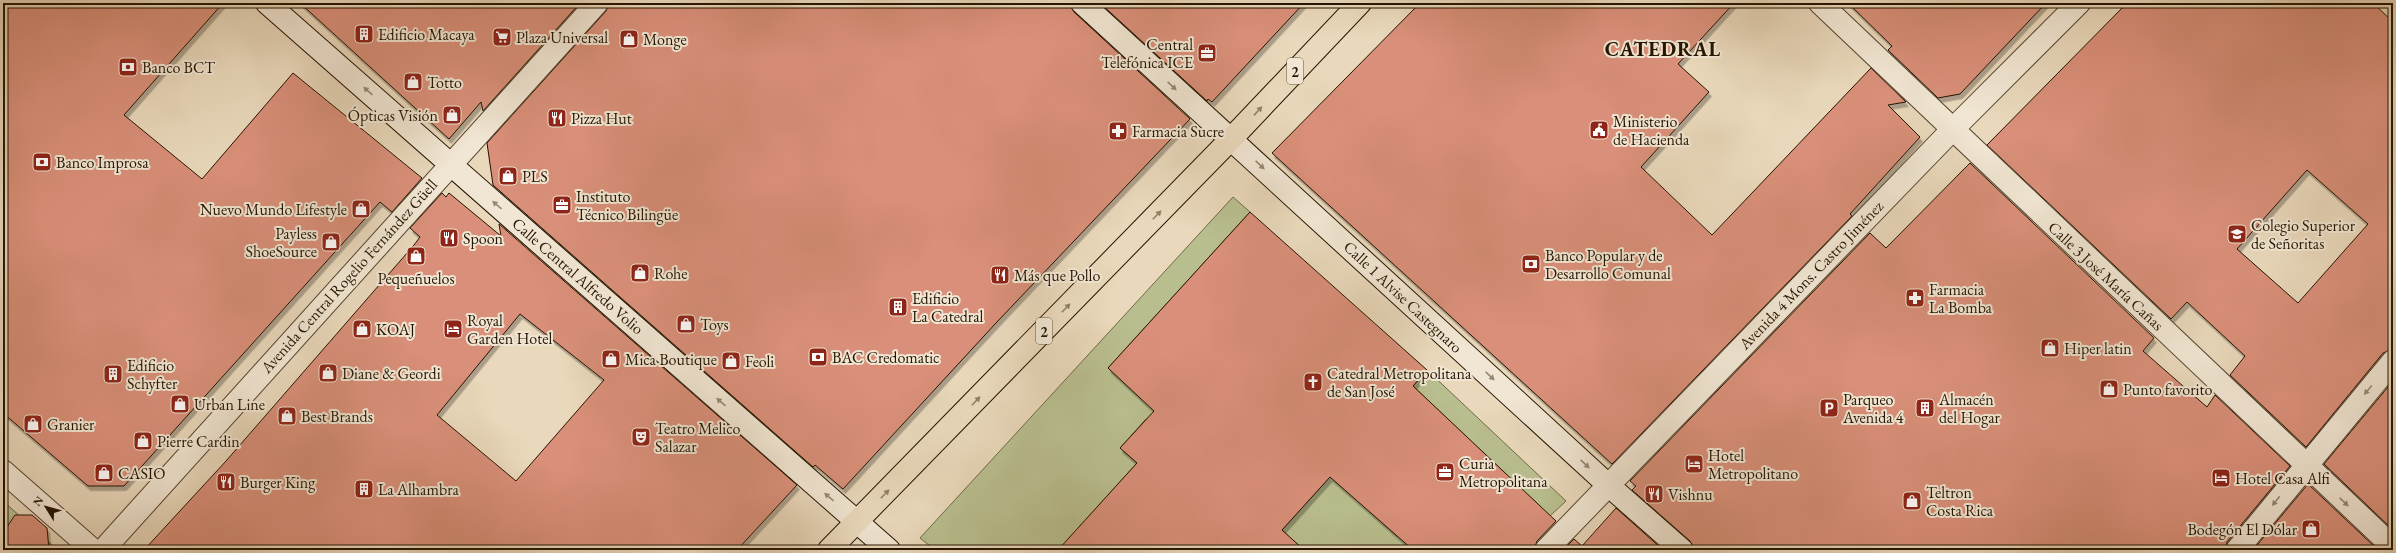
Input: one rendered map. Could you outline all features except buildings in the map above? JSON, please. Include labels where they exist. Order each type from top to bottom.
[{"type":"highway","name":"2","points":[[830,550],[1231,139],[1360,3]]},
{"type":"street","name":"Calle Central Alfredo Volio","points":[[267,3],[889,550]]},
{"type":"street","name":"Avenida Central Rogelio Fernández Güell","points":[[103,550],[597,3]]},
{"type":"street","name":"Calle 1 Alvise Castegnaro","points":[[1082,3],[1607,484],[1682,550]]},
{"type":"street","name":"Calle 3 José María Cañas","points":[[1820,3],[2305,466],[2393,547]]},
{"type":"street","name":"Avenida 4 Mons. Castro Jiménez","points":[[1546,550],[1607,484],[1952,130],[2079,3]]},
{"type":"street","points":[[2237,550],[2393,360]]},
{"type":"street","points":[[3,471],[93,550]]},
{"type":"green space","points":[[1233,197],[1250,212],[1108,368],[1143,400],[1213,379],[1145,420],[1120,448],[1137,463],[1058,550],[935,550],[920,538]]},
{"type":"green space","points":[[1427,370],[1566,501],[1550,516],[1413,386]]},
{"type":"green space","points":[[1365,438],[1384,490],[1367,509],[1398,537],[1443,506],[1404,550],[1304,550],[1282,530]]},
{"type":"green space","points":[[3,501],[52,545],[48,550],[3,550]]},
{"type":"place","name":"Edificio Macaya","points":[[364,34]]},
{"type":"place","name":"Plaza Universal","points":[[502,37]]},
{"type":"place","name":"Monge","points":[[629,39]]},
{"type":"place","name":"Central Telefónica ICE","points":[[1207,53]]},
{"type":"place","name":"Banco BCT","points":[[128,67]]},
{"type":"place","name":"Totto","points":[[413,82]]},
{"type":"place","name":"Ópticas Visión","points":[[452,115]]},
{"type":"place","name":"Pizza Hut","points":[[557,118]]},
{"type":"place","name":"Ministerio de Hacienda","points":[[1599,130]]},
{"type":"place","name":"Farmacia Sucre","points":[[1118,131]]},
{"type":"place","name":"Banco Improsa","points":[[42,162]]},
{"type":"place","name":"PLS","points":[[508,176]]},
{"type":"place","name":"Instituto Técnico Bilingüe","points":[[562,205]]},
{"type":"place","name":"Nuevo Mundo Lifestyle","points":[[361,209]]},
{"type":"place","name":"Colegio Superior de Señoritas","points":[[2237,234]]},
{"type":"place","name":"Spoon","points":[[449,238]]},
{"type":"place","name":"Payless ShoeSource","points":[[331,242]]},
{"type":"place","name":"Pequeñuelos","points":[[416,256]]},
{"type":"place","name":"Banco Popular y de Desarrollo Comunal","points":[[1531,264]]},
{"type":"place","name":"Rohe","points":[[640,273]]},
{"type":"place","name":"Más que Pollo","points":[[1000,275]]},
{"type":"place","name":"Farmacia La Bomba","points":[[1915,298]]},
{"type":"place","name":"Edificio La Catedral","points":[[898,307]]},
{"type":"place","name":"Toys","points":[[686,324]]},
{"type":"place","name":"KOAJ","points":[[362,329]]},
{"type":"place","name":"Royal Garden Hotel","points":[[453,329]]},
{"type":"place","name":"Hiper latin","points":[[2050,348]]},
{"type":"place","name":"BAC Credomatic","points":[[818,357]]},
{"type":"place","name":"Mica Boutique","points":[[611,359]]},
{"type":"place","name":"Feoli","points":[[731,361]]},
{"type":"place","name":"Diane & Geordi","points":[[328,373]]},
{"type":"place","name":"Edificio Schyfter","points":[[113,374]]},
{"type":"place","name":"Catedral Metropolitana de San José","points":[[1313,382]]},
{"type":"place","name":"Punto favorito","points":[[2109,389]]},
{"type":"place","name":"Urban Line","points":[[180,404]]},
{"type":"place","name":"Parqueo Avenida 4","points":[[1829,408]]},
{"type":"place","name":"Almacén del Hogar","points":[[1925,408]]},
{"type":"place","name":"Best Brands","points":[[287,416]]},
{"type":"place","name":"Granier","points":[[33,424]]},
{"type":"place","name":"Teatro Melico Salazar","points":[[641,437]]},
{"type":"place","name":"Pierre Cardin","points":[[143,441]]},
{"type":"place","name":"Hotel Metropolitano","points":[[1694,464]]},
{"type":"place","name":"Curia Metropolitana","points":[[1445,472]]},
{"type":"place","name":"CASIO","points":[[104,473]]},
{"type":"place","name":"Hotel Casa Alfi","points":[[2221,478]]},
{"type":"place","name":"Burger King","points":[[226,482]]},
{"type":"place","name":"La Alhambra","points":[[364,489]]},
{"type":"place","name":"Vishnu","points":[[1654,494]]},
{"type":"place","name":"Teltron Costa Rica","points":[[1912,501]]},
{"type":"place","name":"Bodegón El Dólar","points":[[2311,529]]},
{"type":"district","name":"CATEDRAL","points":[[1663,49]]}]
